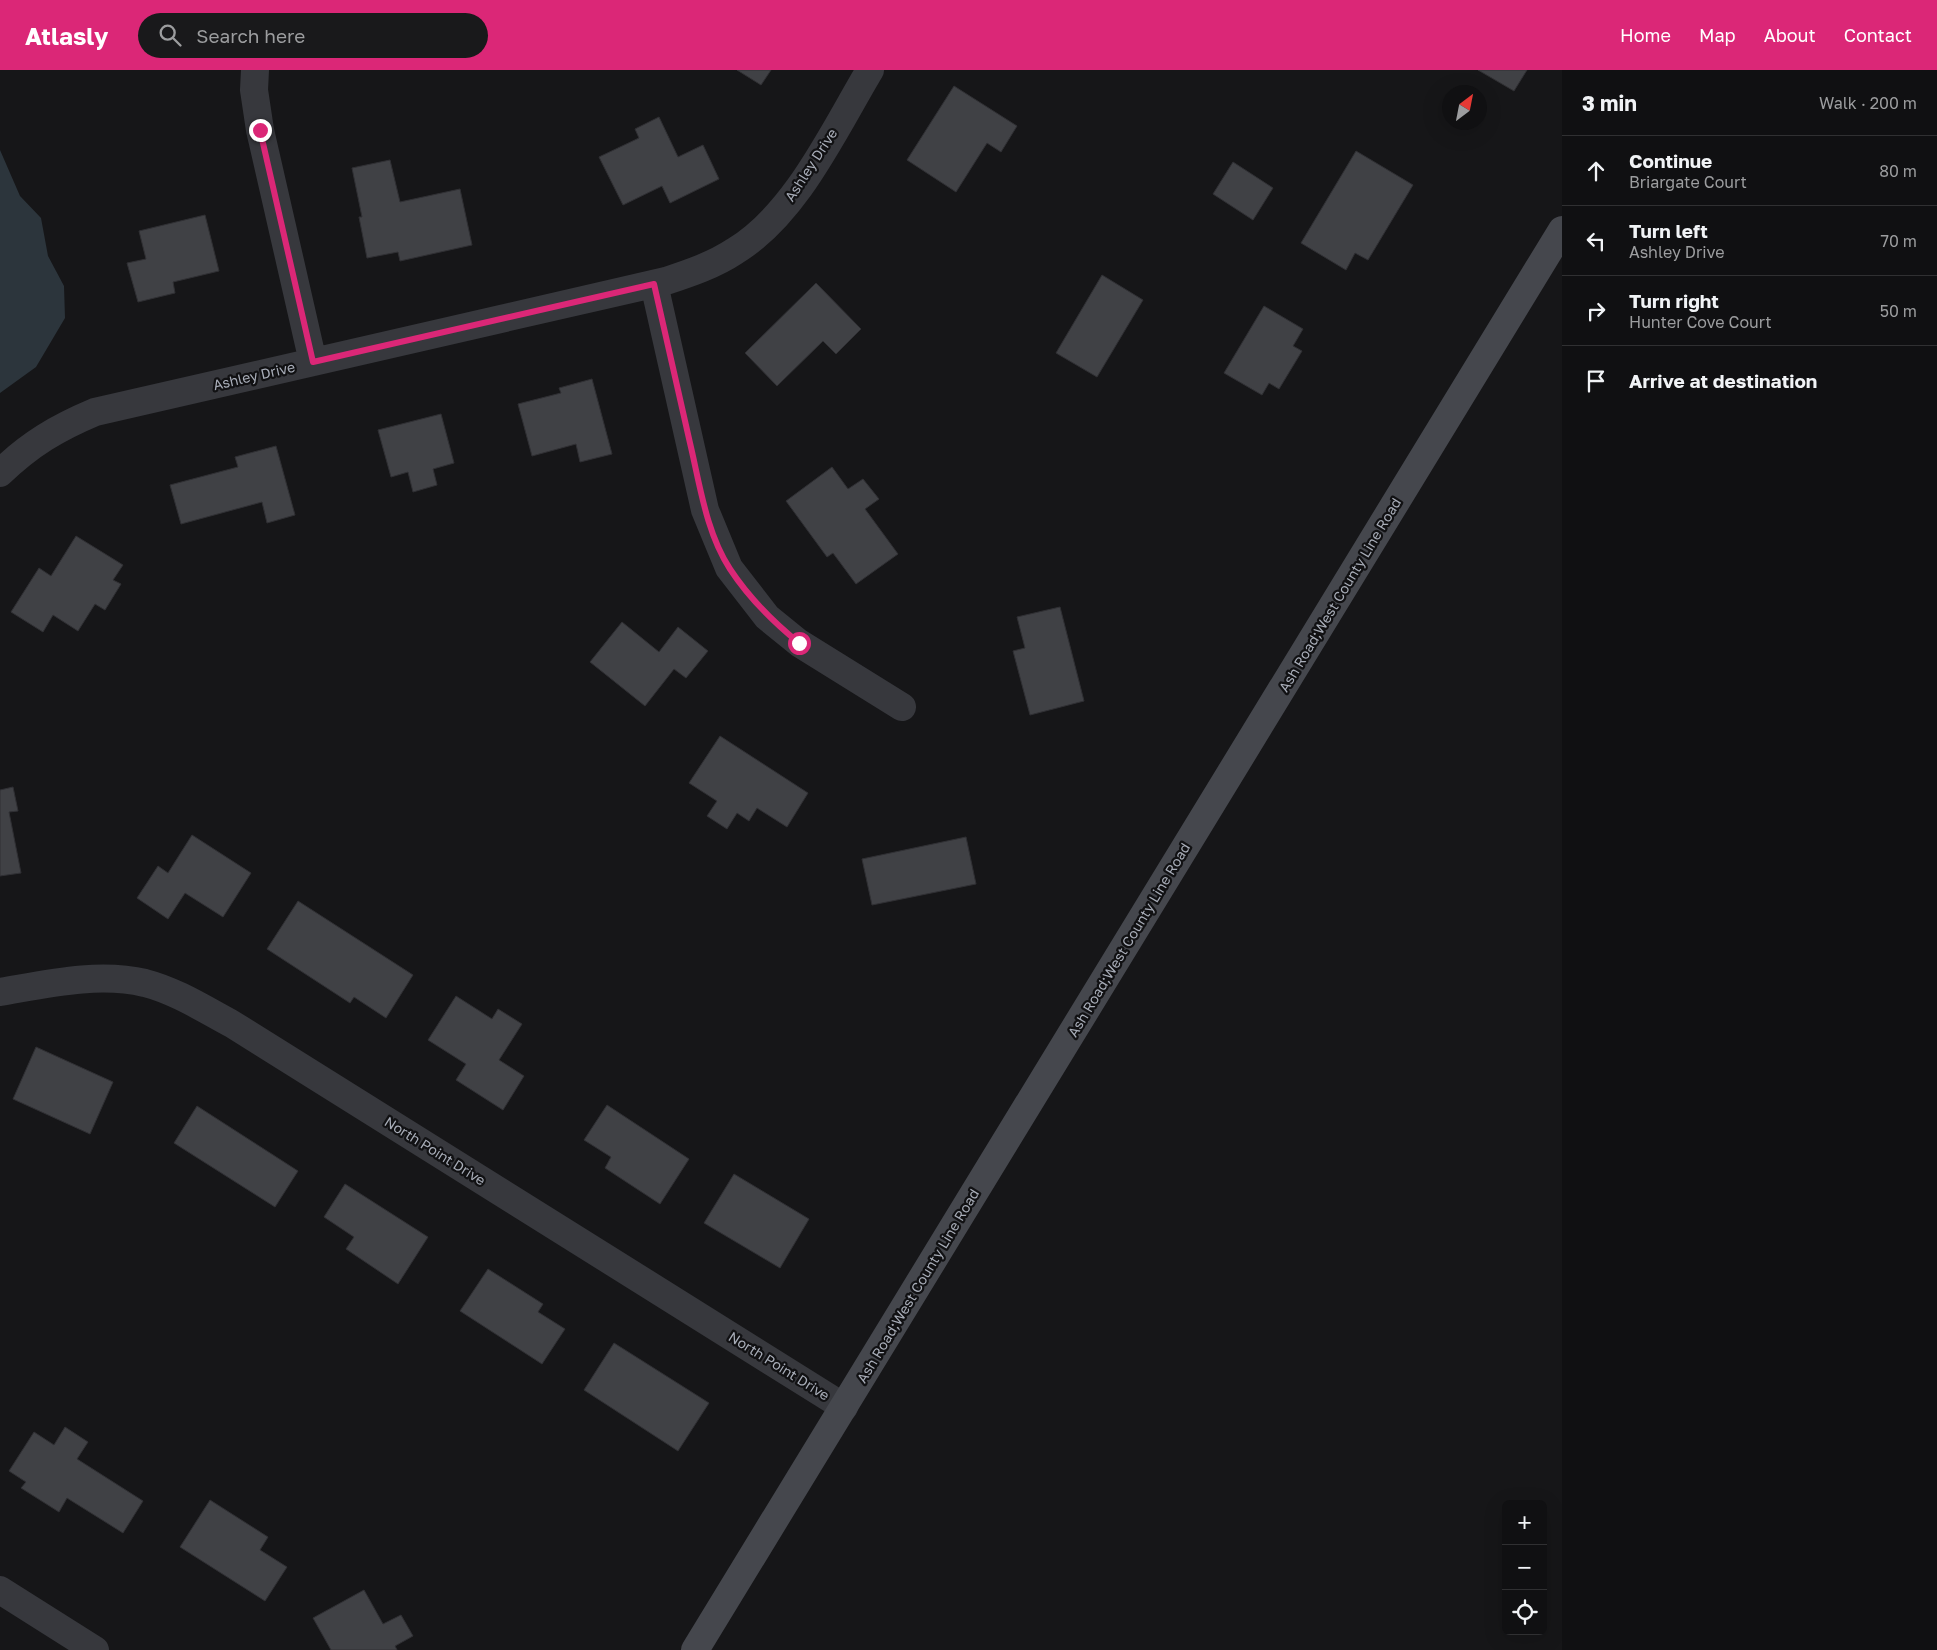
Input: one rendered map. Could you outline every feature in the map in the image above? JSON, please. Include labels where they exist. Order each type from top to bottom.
[{"type":"main road","name":"Ash Road;West County Line Road","points":[[695,1650],[1562,230]]},
{"type":"street","points":[[255,70],[254,90],[260,130],[313,362]]},
{"type":"street","name":"Ashley Drive","points":[[0,473],[23,451],[57,428],[95,412],[654,284],[700,270],[736,251],[768,226],[794,196],[870,70]]},
{"type":"street","points":[[654,284],[706,510],[729,568],[767,617],[799,643],[902,707]]},
{"type":"street","name":"North Point Drive","points":[[0,992],[71,980],[113,980],[145,983],[186,999],[232,1024],[844,1407]]},
{"type":"street","points":[[0,1590],[95,1650]]},
{"type":"shaded area","points":[[0,150],[20,196],[41,218],[48,256],[64,286],[65,318],[36,367],[0,393]]},
{"type":"building","points":[[737,70],[771,70],[761,85]]},
{"type":"building","points":[[1478,70],[1527,70],[1514,91]]},
{"type":"building","points":[[954,86],[1017,126],[1001,152],[987,143],[956,192],[907,160]]},
{"type":"building","points":[[659,117],[678,157],[703,145],[719,179],[670,203],[662,186],[623,205],[599,157],[639,138],[635,129]]},
{"type":"building","points":[[1356,151],[1413,185],[1368,260],[1355,253],[1346,270],[1301,243]]},
{"type":"building","points":[[390,160],[400,202],[460,189],[472,245],[400,261],[398,252],[367,258],[359,217],[362,217],[352,168]]},
{"type":"building","points":[[1233,162],[1273,188],[1253,220],[1213,194]]},
{"type":"building","points":[[205,215],[219,271],[173,282],[175,293],[138,302],[127,263],[146,259],[139,231]]},
{"type":"building","points":[[1102,275],[1143,300],[1097,377],[1056,353]]},
{"type":"building","points":[[816,283],[861,329],[836,354],[823,341],[777,386],[745,353]]},
{"type":"building","points":[[1264,306],[1303,329],[1293,346],[1302,351],[1279,389],[1269,383],[1262,395],[1224,373]]},
{"type":"building","points":[[592,379],[612,454],[580,462],[576,444],[532,456],[518,404],[561,393],[559,388]]},
{"type":"building","points":[[441,414],[454,463],[433,469],[437,485],[413,492],[408,472],[391,477],[378,430]]},
{"type":"building","points":[[276,446],[295,515],[267,523],[262,502],[181,524],[170,485],[238,467],[235,457]]},
{"type":"building","points":[[832,467],[848,489],[863,479],[879,499],[865,509],[898,554],[856,584],[833,553],[827,557],[786,501]]},
{"type":"building","points":[[76,536],[123,565],[113,580],[121,584],[105,610],[95,604],[78,631],[53,615],[43,632],[11,612],[39,568],[51,576]]},
{"type":"building","points":[[1060,607],[1084,701],[1030,715],[1013,651],[1025,648],[1017,617]]},
{"type":"building","points":[[622,622],[659,652],[678,627],[708,651],[686,678],[674,669],[645,706],[590,662]]},
{"type":"building","points":[[720,736],[808,793],[787,827],[757,808],[749,821],[737,813],[727,829],[707,816],[717,801],[689,783]]},
{"type":"building","points":[[13,787],[18,811],[9,812],[21,873],[0,876],[0,790]]},
{"type":"building","points":[[192,835],[251,873],[223,917],[185,893],[168,919],[137,898],[158,866],[168,873]]},
{"type":"building","points":[[966,837],[976,884],[872,905],[862,859]]},
{"type":"building","points":[[298,901],[413,975],[386,1018],[354,997],[350,1003],[267,949]]},
{"type":"building","points":[[456,996],[492,1019],[498,1009],[522,1024],[499,1060],[524,1076],[503,1110],[456,1080],[466,1064],[428,1040]]},
{"type":"building","points":[[36,1047],[113,1082],[90,1134],[13,1099]]},
{"type":"building","points":[[607,1105],[689,1159],[660,1204],[605,1168],[611,1157],[584,1140]]},
{"type":"building","points":[[197,1106],[298,1171],[275,1207],[174,1143]]},
{"type":"building","points":[[734,1174],[809,1219],[780,1268],[704,1223]]},
{"type":"building","points":[[345,1184],[428,1237],[398,1284],[346,1249],[354,1237],[324,1217]]},
{"type":"building","points":[[488,1269],[543,1304],[538,1312],[565,1329],[542,1364],[460,1311]]},
{"type":"building","points":[[614,1343],[709,1403],[678,1451],[584,1390]]},
{"type":"building","points":[[65,1427],[88,1442],[77,1459],[143,1501],[123,1533],[67,1498],[59,1512],[21,1488],[26,1482],[9,1471],[34,1432],[54,1445]]},
{"type":"building","points":[[210,1500],[268,1537],[260,1550],[287,1567],[265,1601],[180,1547]]},
{"type":"building","points":[[364,1590],[383,1624],[401,1615],[413,1636],[395,1646],[397,1650],[331,1650],[313,1618]]},
{"type":"route","points":[[260,130],[313,362],[654,284],[706,510],[720,549],[729,568],[754,602],[767,617],[799,643]]}]
